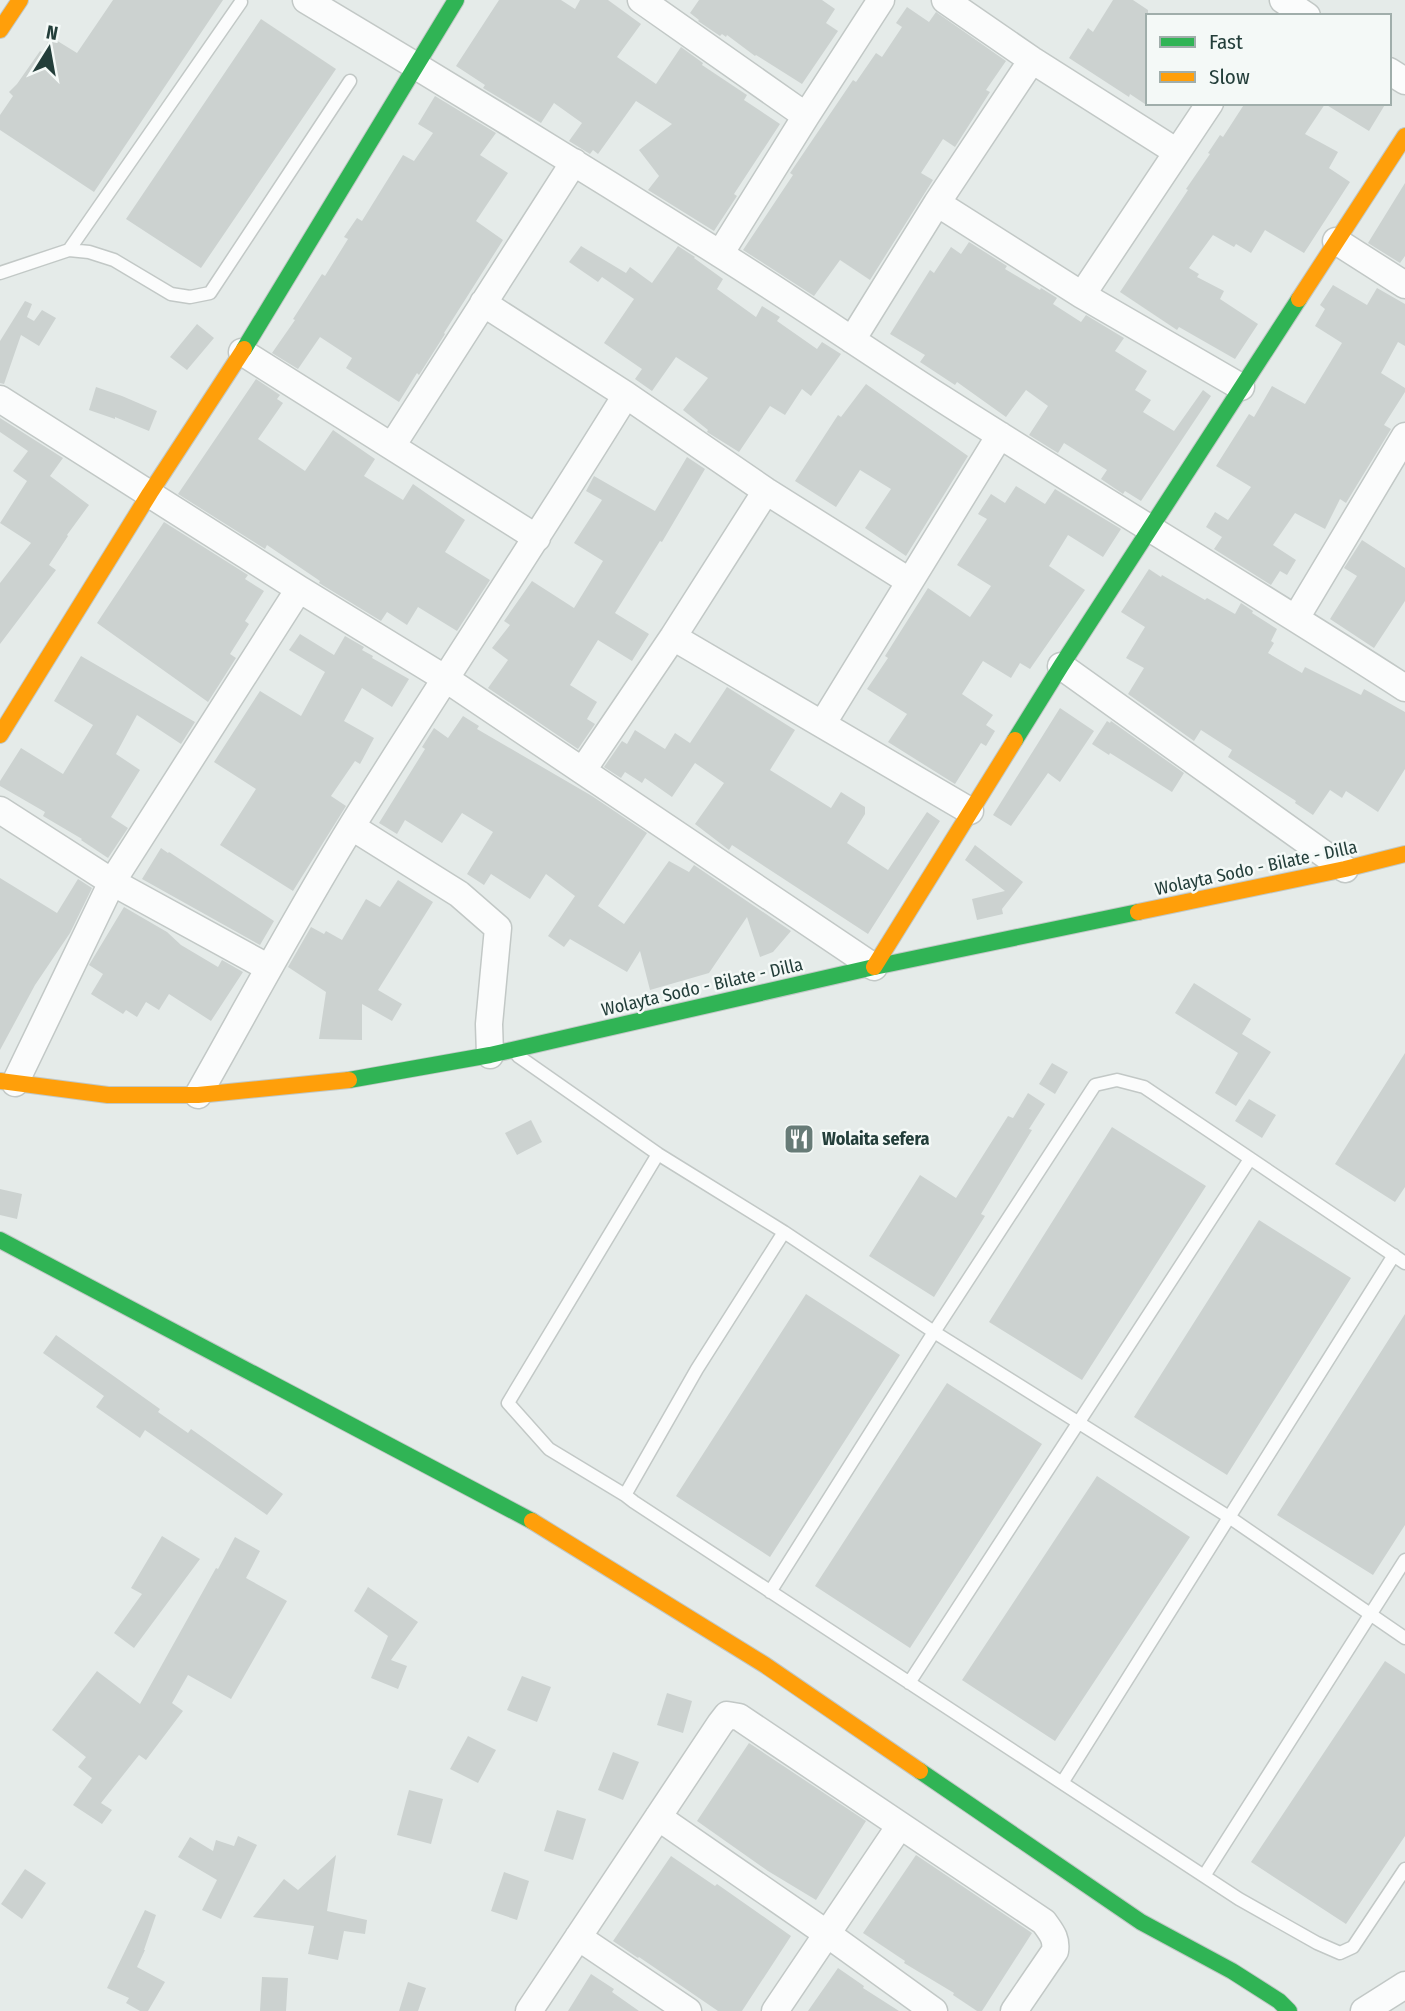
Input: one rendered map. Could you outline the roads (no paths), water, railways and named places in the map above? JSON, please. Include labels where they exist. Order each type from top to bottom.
[{"type":"main road","points":[[0,30],[20,0]]},
{"type":"main road","points":[[0,735],[150,493],[242,352],[456,0]]},
{"type":"main road","points":[[874,967],[1061,666],[1405,136]]},
{"type":"main road","name":"Wolayta Sodo - Bilate - Dilla","points":[[7,1082],[108,1095],[198,1096],[341,1081],[500,1052],[874,967],[1345,869],[1405,854]]},
{"type":"main road","points":[[0,1240],[531,1521],[765,1665],[1141,1922],[1232,1971],[1279,2001],[1289,2011]]},
{"type":"street","points":[[306,0],[574,162],[1000,435],[1405,688]]},
{"type":"street","points":[[641,0],[670,8],[806,116]]},
{"type":"street","points":[[720,254],[881,0]]},
{"type":"street","points":[[945,0],[1032,60],[1177,152]]},
{"type":"street","points":[[1271,14],[1282,0],[1304,14]]},
{"type":"street","points":[[852,340],[937,203],[1032,60]]},
{"type":"street","points":[[1082,295],[1209,105]]},
{"type":"street","points":[[392,446],[574,162]]},
{"type":"street","points":[[937,203],[1082,295],[1241,387]]},
{"type":"street","points":[[1336,241],[1405,285]]},
{"type":"street","points":[[483,303],[626,395],[766,491],[909,581]]},
{"type":"street","points":[[242,352],[537,538]]},
{"type":"street","points":[[198,1096],[352,827],[626,395]]},
{"type":"street","points":[[0,399],[446,679],[874,967]]},
{"type":"street","points":[[823,723],[1000,435]]},
{"type":"street","points":[[1296,618],[1396,472],[1405,436]]},
{"type":"street","points":[[583,771],[766,491]]},
{"type":"street","points":[[7,1082],[113,882],[299,589]]},
{"type":"street","points":[[673,637],[970,811]]},
{"type":"street","points":[[1061,666],[1345,869]]},
{"type":"street","points":[[0,810],[113,882],[269,968]]},
{"type":"street","points":[[352,827],[459,894],[498,928],[489,1024],[500,1052]]},
{"type":"street","points":[[529,2011],[720,1724],[727,1716],[733,1715],[1044,1922],[1053,1933],[1055,1951],[1014,2011]]},
{"type":"street","points":[[658,1817],[934,2011]]},
{"type":"street","points":[[775,2011],[899,1827]]},
{"type":"street","points":[[578,1937],[688,2011]]},
{"type":"street","points":[[1364,2011],[1405,1985]]},
{"type":"lane","points":[[69,250],[241,2]]},
{"type":"lane","points":[[0,274],[69,250],[89,252],[114,260],[171,294],[190,297],[210,293],[350,81]]},
{"type":"lane","points":[[500,1052],[784,1232],[934,1332],[1229,1517],[1405,1639]]},
{"type":"lane","points":[[770,1592],[1094,1085],[1117,1080],[1144,1087],[1405,1262]]},
{"type":"lane","points":[[658,1154],[508,1404],[549,1449],[625,1494],[1250,1906],[1317,1943],[1340,1953],[1353,1947],[1405,1869]]},
{"type":"lane","points":[[909,1683],[1250,1159]]},
{"type":"lane","points":[[625,1494],[696,1369],[784,1232]]},
{"type":"lane","points":[[1062,1783],[1394,1255]]},
{"type":"lane","points":[[1204,1876],[1405,1560]]},
{"type":"place","name":"Wolaita sefera","points":[[799,1139]]}]
